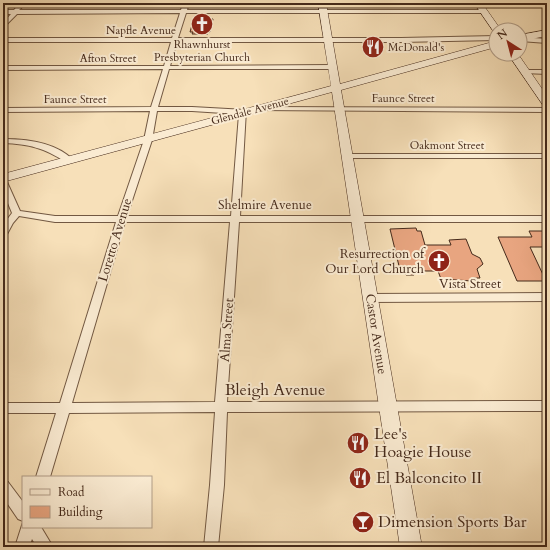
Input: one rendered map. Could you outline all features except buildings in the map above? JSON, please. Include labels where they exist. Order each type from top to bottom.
[{"type":"street","points":[[3,26],[23,3]]},
{"type":"street","name":"Loretto Avenue","points":[[43,476],[122,218],[148,140],[154,109],[186,3]]},
{"type":"street","points":[[478,3],[491,22]]},
{"type":"street","points":[[3,12],[184,12],[323,8],[484,12]]},
{"type":"street","name":"Castor Avenue","points":[[323,8],[411,547]]},
{"type":"street","points":[[528,38],[546,35]]},
{"type":"street","points":[[462,39],[488,38]]},
{"type":"street","points":[[462,39],[488,44]]},
{"type":"street","name":"Napfle Avenue","points":[[3,40],[462,39]]},
{"type":"street","name":"Glendale Avenue","points":[[3,178],[148,140],[243,112],[488,46]]},
{"type":"street","points":[[519,62],[547,103]]},
{"type":"street","name":"Afton Street","points":[[3,68],[332,67]]},
{"type":"street","points":[[526,72],[547,72]]},
{"type":"street","name":"Faunce Street","points":[[3,110],[192,109],[243,112]]},
{"type":"street","name":"Faunce Street","points":[[258,109],[547,110]]},
{"type":"street","name":"Alma Street","points":[[210,547],[217,485],[221,407],[243,112]]},
{"type":"street","points":[[3,141],[34,143],[50,148],[69,160]]},
{"type":"street","name":"Oakmont Street","points":[[347,156],[547,156]]},
{"type":"street","points":[[3,182],[17,213],[3,234]]},
{"type":"street","name":"Shelmire Avenue","points":[[17,213],[55,219],[547,219]]},
{"type":"street","name":"Vista Street","points":[[370,298],[547,297]]},
{"type":"street","name":"Bleigh Avenue","points":[[3,408],[547,406]]},
{"type":"street","points":[[3,486],[22,513]]},
{"type":"street","points":[[22,547],[28,528]]},
{"type":"street","points":[[33,528],[46,547]]},
{"type":"place","name":"Rhawnhurst Presbyterian Church","points":[[202,24]]},
{"type":"place","name":"McDonald's","points":[[373,47]]},
{"type":"place","name":"Resurrection of Our Lord Church","points":[[439,261]]},
{"type":"place","name":"Lee's Hoagie House","points":[[358,443]]},
{"type":"place","name":"El Balconcito II","points":[[360,478]]},
{"type":"place","name":"Dimension Sports Bar","points":[[363,522]]}]
